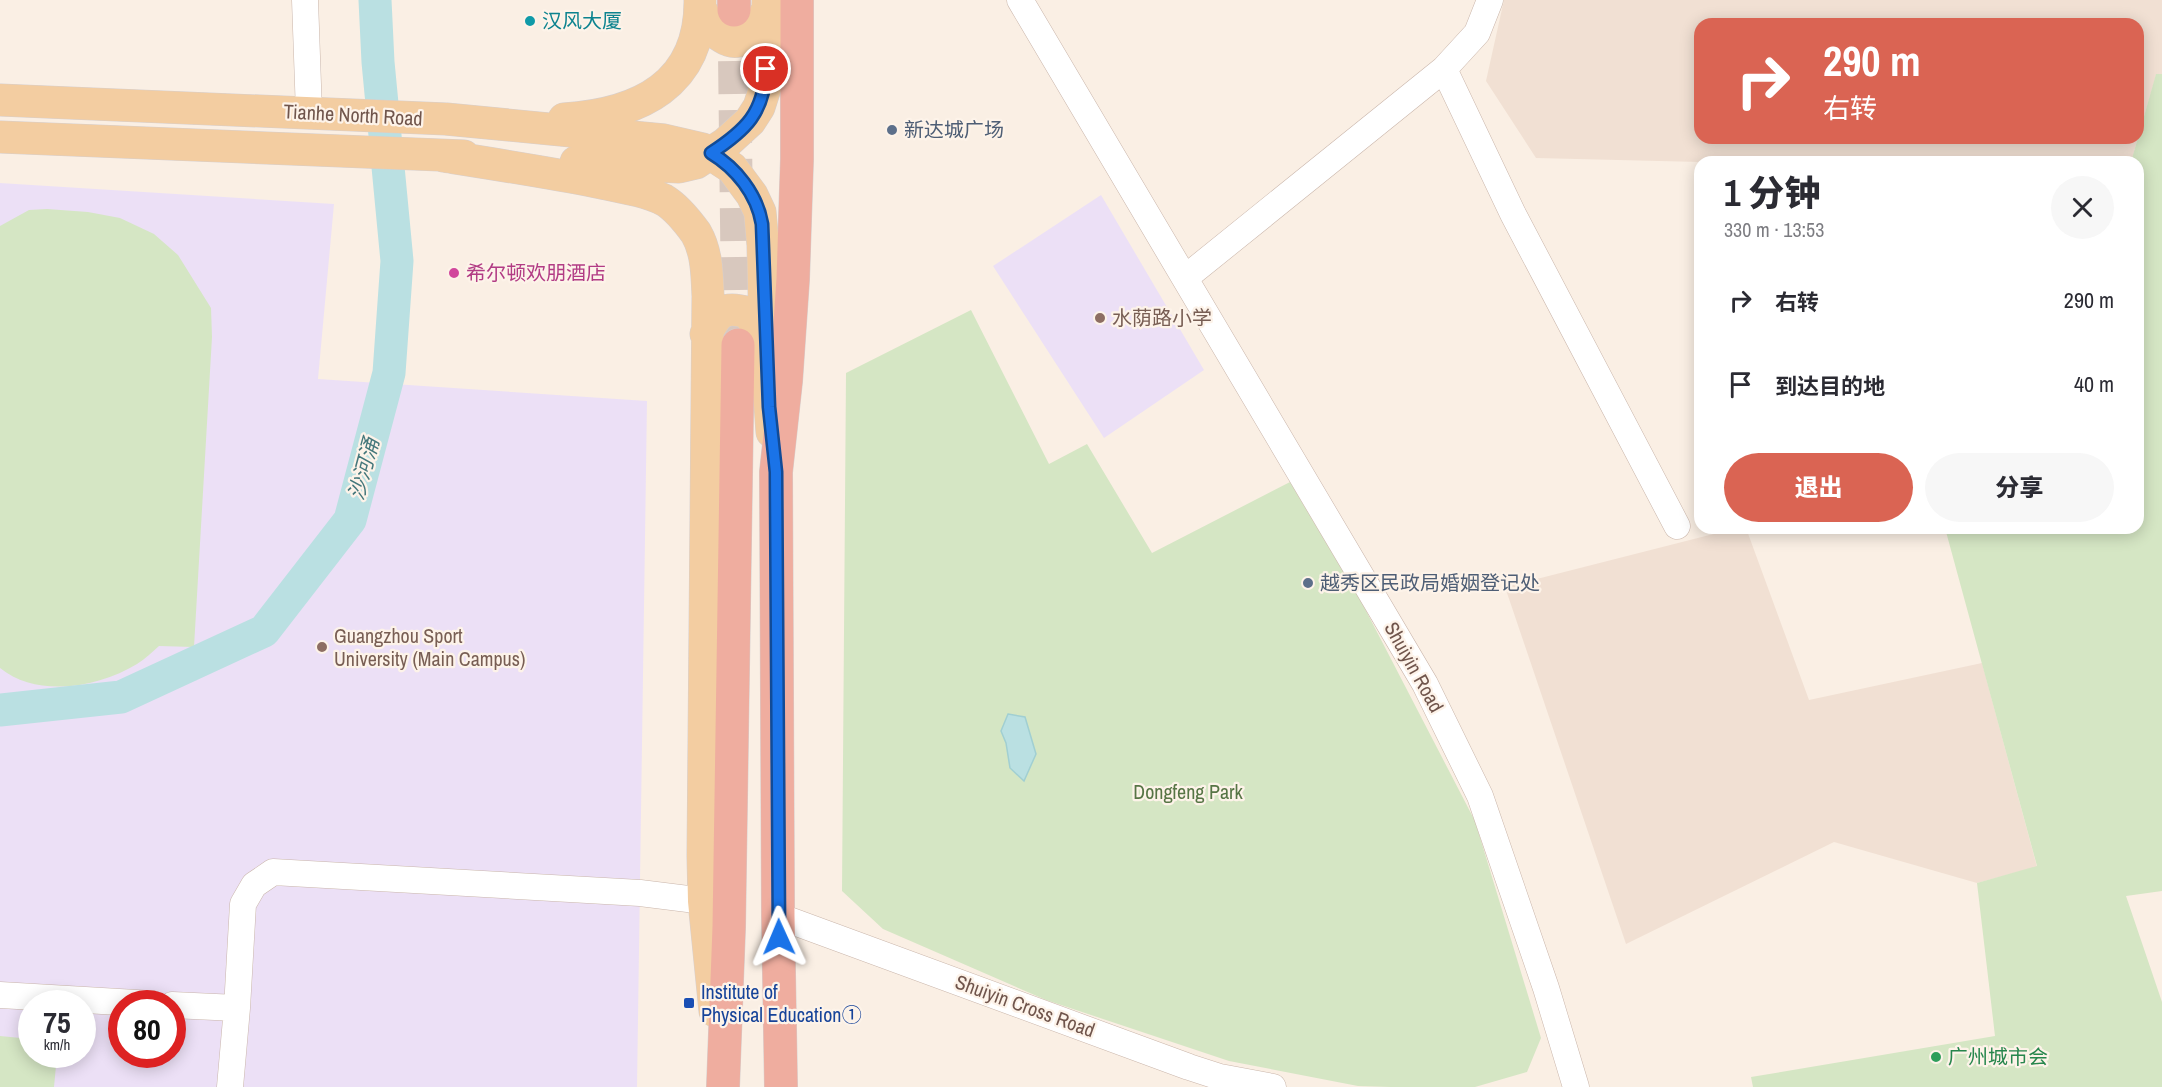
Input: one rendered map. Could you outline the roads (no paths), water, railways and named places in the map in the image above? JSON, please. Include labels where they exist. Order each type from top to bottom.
[{"type":"highway","points":[[778,3],[797,159],[793,279],[786,381],[776,472],[781,1087]]},
{"type":"highway","points":[[723,1080],[751,340]]},
{"type":"main road","points":[[700,4],[708,25],[716,34],[726,39],[738,40],[756,29],[778,3]]},
{"type":"main road","points":[[703,155],[740,131],[759,107],[766,85],[778,3]]},
{"type":"main road","points":[[446,119],[554,120],[605,114],[637,105],[669,82],[686,60],[696,39],[700,4]]},
{"type":"main road","name":"Tianhe North Road","points":[[0,100],[446,119],[664,140],[703,155]]},
{"type":"main road","name":"Tianhe North Road","points":[[0,137],[679,167],[703,155]]},
{"type":"main road","points":[[703,155],[732,168],[752,195],[760,212],[763,245],[751,340]]},
{"type":"main road","points":[[443,156],[632,189],[666,201],[694,231],[705,257],[708,296],[703,856],[704,901],[723,1080]]},
{"type":"main road","points":[[706,334],[720,313],[729,310],[748,313],[751,340],[769,407],[776,472]]},
{"type":"street","points":[[305,0],[309,113]]},
{"type":"street","name":"Shuiyin Road","points":[[1020,0],[1394,630],[1455,742],[1484,806],[1546,988],[1576,1087]]},
{"type":"street","points":[[1185,278],[1444,69],[1477,33],[1490,0]]},
{"type":"street","points":[[1444,69],[1513,214],[1677,526]]},
{"type":"street","points":[[231,1087],[243,904],[254,885],[273,872],[640,893],[704,901]]},
{"type":"street","name":"Shuiyin Cross Road","points":[[778,916],[1210,1081],[1273,1087]]},
{"type":"street","points":[[0,995],[108,1001]]},
{"type":"street","points":[[186,1006],[237,1008]]},
{"type":"water","points":[[1008,714],[1025,717],[1036,754],[1024,781],[1010,768],[1006,743],[1001,731]]},
{"type":"waterway","name":"沙河涌","points":[[0,710],[121,697],[264,631],[350,520],[389,373],[397,261],[378,62],[375,0]]},
{"type":"tunnel","points":[[734,12],[738,345]]},
{"type":"place","name":"汉风大厦","points":[[530,21]]},
{"type":"place","name":"新达城广场","points":[[892,130]]},
{"type":"place","name":"希尔顿欢朋酒店","points":[[454,273]]},
{"type":"place","name":"水荫路小学","points":[[1100,318]]},
{"type":"place","name":"越秀区民政局婚姻登记处","points":[[1308,583]]},
{"type":"place","name":"Guangzhou Sport University (Main Campus)","points":[[322,647]]},
{"type":"place","name":"Institute of Physical Education①","points":[[689,1003]]},
{"type":"place","name":"广州城市会","points":[[1936,1057]]},
{"type":"park label","name":"Dongfeng Park","points":[[1188,792]]}]
